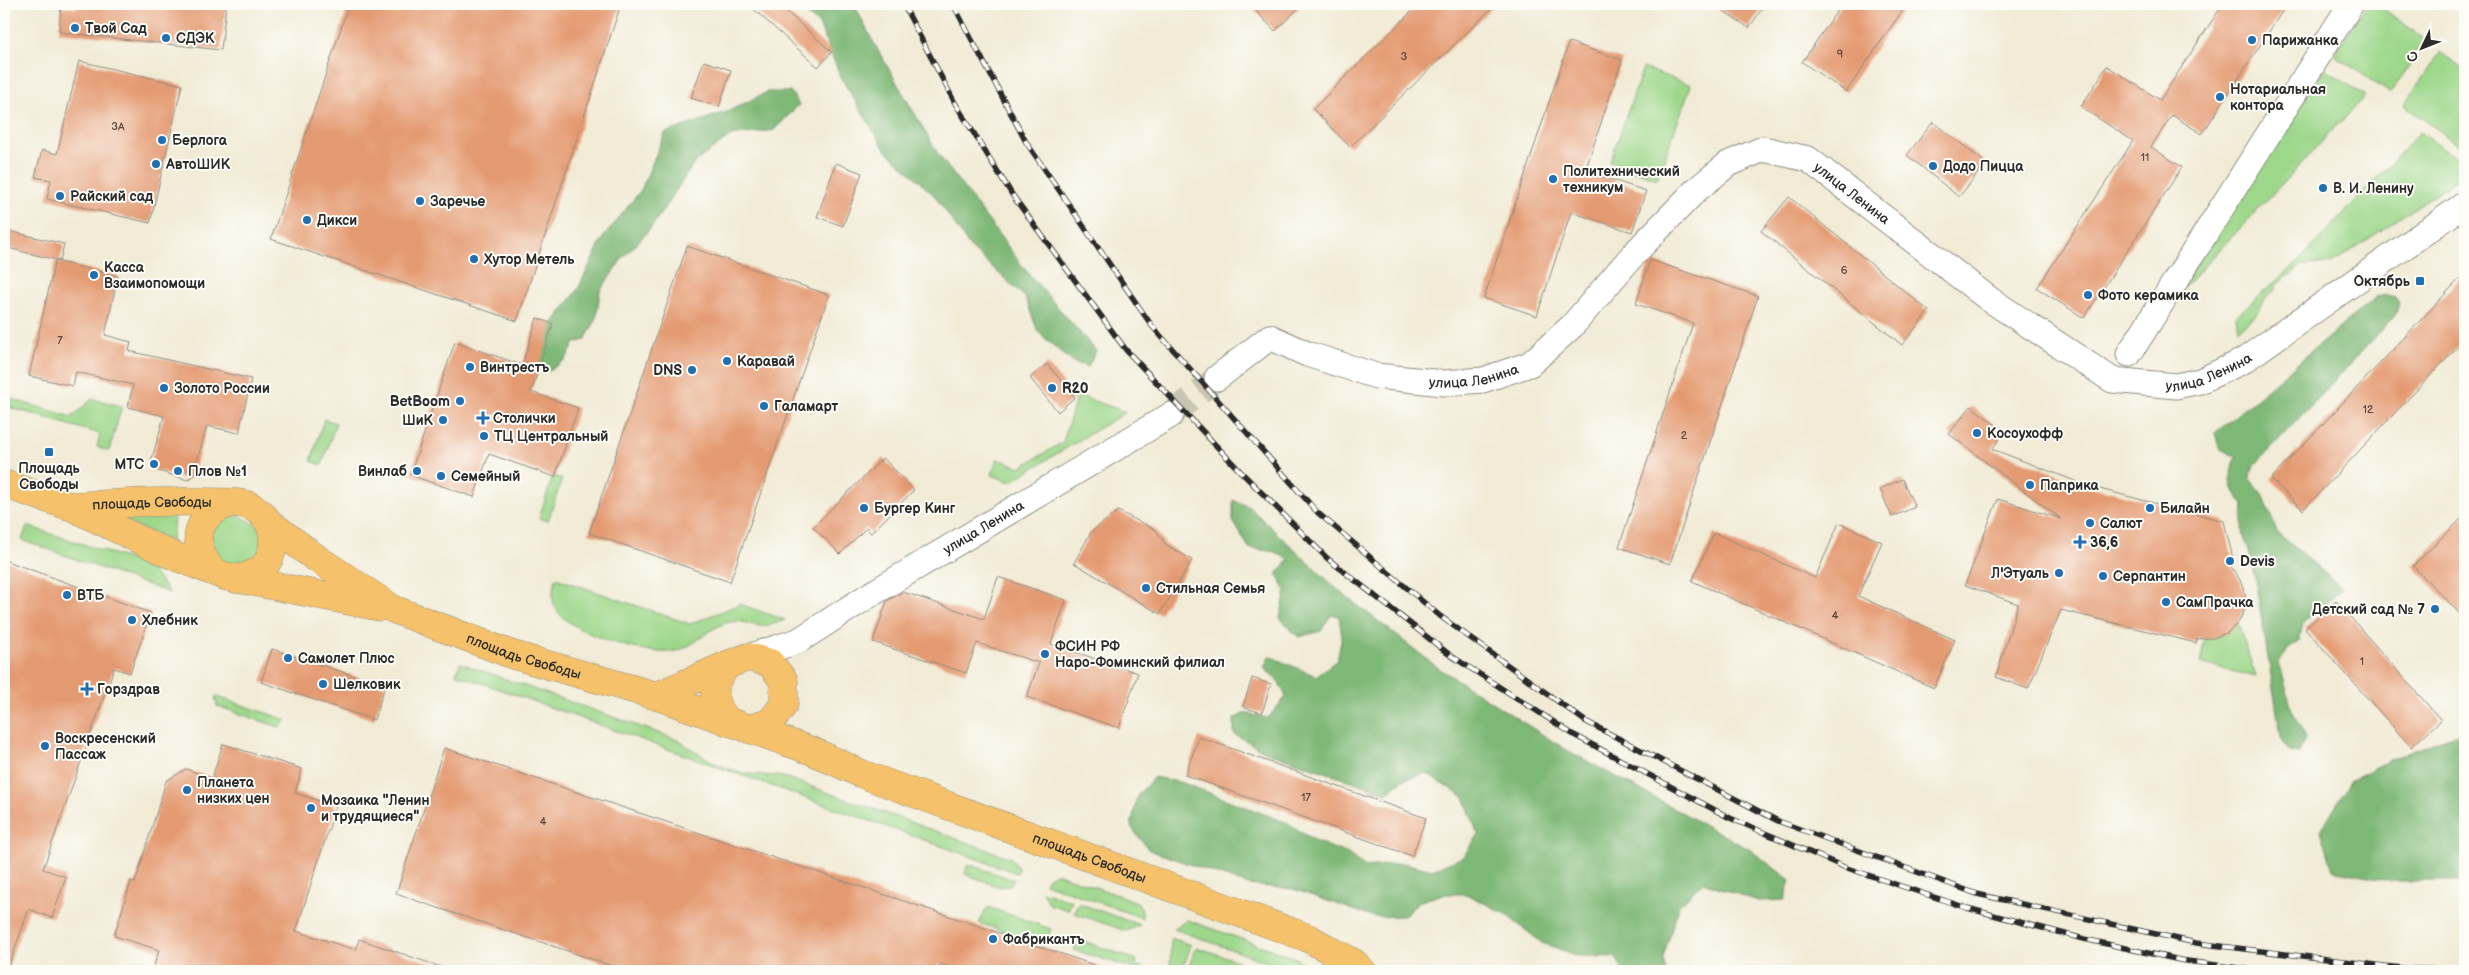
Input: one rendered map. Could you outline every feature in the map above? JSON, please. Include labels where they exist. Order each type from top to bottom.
[{"type":"main road","name":"площадь Свободы","points":[[4,484],[72,506],[167,553],[225,576],[393,609],[513,655],[657,696],[812,751],[870,777],[1308,938],[1354,963],[1362,971]]},
{"type":"main road","name":"площадь Свободы","points":[[72,506],[149,501],[248,505],[316,558],[393,609]]},
{"type":"main road","name":"площадь Свободы","points":[[225,576],[203,561],[198,547],[199,532],[205,518],[217,508],[231,503]]},
{"type":"main road","points":[[225,576],[250,577],[261,570],[270,559],[274,546],[273,532],[269,523]]},
{"type":"main road","points":[[737,661],[715,682],[715,704],[738,726],[771,722],[784,692]]},
{"type":"main road","points":[[657,696],[737,661],[770,663],[812,751]]},
{"type":"street","points":[[2129,354],[2351,4]]},
{"type":"street","name":"улица Ленина","points":[[1217,378],[1270,338],[1307,354],[1376,376],[1444,384],[1483,380],[1530,364],[1572,326],[1632,256],[1694,191],[1728,164],[1763,150],[1808,158],[1989,299],[2112,380],[2176,386],[2200,381],[2243,361],[2465,204]]},
{"type":"street","name":"улица Ленина","points":[[737,661],[798,641],[868,596],[1171,415]]},
{"type":"street","points":[[784,692],[798,641]]},
{"type":"green space","points":[[794,4],[854,4],[871,38],[938,154],[1027,272],[1096,351],[1088,367],[1071,361],[1038,332],[1025,297],[970,247],[935,196],[884,148],[841,78],[819,24]]},
{"type":"green space","points":[[2367,4],[2377,4],[2427,41],[2390,93],[2334,55]]},
{"type":"green space","points":[[2440,52],[2465,70],[2465,150],[2404,105]]},
{"type":"green space","points":[[1643,68],[1691,85],[1657,179],[1610,162]]},
{"type":"green space","points":[[2325,68],[2365,96],[2176,296]]},
{"type":"green space","points":[[767,92],[791,92],[799,105],[774,130],[731,136],[695,162],[651,228],[622,259],[600,291],[596,320],[585,340],[575,343],[566,359],[549,371],[538,370],[551,325],[577,291],[603,238],[641,190],[665,133],[729,111]]},
{"type":"green space","points":[[2420,132],[2465,163],[2465,174],[2331,264],[2302,265],[2274,287],[2276,289],[2266,298],[2257,314],[2238,329],[2236,316],[2300,260]]},
{"type":"green space","points":[[2388,295],[2395,297],[2399,304],[2395,316],[2254,466],[2249,478],[2264,496],[2277,532],[2343,589],[2303,623],[2299,642],[2287,650],[2279,662],[2293,714],[2306,737],[2299,753],[2290,752],[2282,742],[2252,561],[2242,530],[2244,505],[2231,482],[2236,457],[2219,448],[2215,433],[2376,297]]},
{"type":"green space","points":[[1077,395],[1126,412],[1010,482],[992,475],[997,459],[1021,467],[1063,442]]},
{"type":"green space","points":[[8,398],[72,417],[92,399],[122,406],[109,451],[97,447],[100,434],[5,406]]},
{"type":"green space","points":[[324,419],[336,423],[322,465],[311,461]]},
{"type":"green space","points":[[553,476],[562,479],[548,521],[539,518]]},
{"type":"green space","points":[[1233,500],[1249,507],[1338,590],[1437,667],[1565,749],[1749,849],[1790,880],[1785,900],[1758,901],[1703,882],[1679,906],[1663,958],[1666,971],[1624,971],[1615,957],[1579,956],[1542,943],[1504,913],[1466,894],[1443,894],[1421,901],[1403,916],[1374,917],[1293,889],[1248,885],[1149,850],[1131,827],[1137,796],[1154,777],[1183,783],[1285,822],[1317,842],[1348,854],[1365,867],[1403,863],[1432,870],[1463,857],[1478,835],[1464,797],[1426,773],[1403,780],[1386,793],[1264,751],[1234,734],[1234,719],[1245,713],[1268,718],[1286,697],[1279,682],[1264,668],[1269,656],[1316,676],[1337,660],[1342,637],[1339,616],[1331,615],[1321,631],[1298,637],[1280,618],[1286,591],[1277,574],[1289,560],[1275,552],[1249,548],[1233,521]]},
{"type":"green space","points":[[179,509],[174,518],[172,541],[102,512]]},
{"type":"green space","points":[[232,511],[265,530],[255,566],[216,565],[208,527]]},
{"type":"green space","points":[[27,526],[147,565],[170,593],[22,540]]},
{"type":"green space","points":[[556,578],[690,624],[740,604],[785,620],[763,626],[740,622],[726,623],[677,651],[657,652],[604,639],[571,624],[560,614],[554,604],[553,591]]},
{"type":"green space","points":[[2238,623],[2256,677],[2200,663],[2205,639],[2227,633]]},
{"type":"green space","points":[[460,663],[678,740],[726,768],[749,774],[787,778],[1011,858],[1018,868],[1017,873],[456,674]]},
{"type":"green space","points":[[215,696],[287,720],[279,727],[217,706]]},
{"type":"green space","points":[[2465,731],[2465,881],[2389,881],[2333,870],[2321,830],[2351,780],[2394,758]]},
{"type":"green space","points":[[968,864],[1014,880],[1009,886],[1000,887],[965,874]]},
{"type":"green space","points":[[1056,873],[1137,902],[1142,910],[1142,918],[1045,883],[1048,877]]},
{"type":"green space","points":[[1042,891],[1072,901],[1068,910],[1049,904]]},
{"type":"green space","points":[[1078,903],[1140,925],[1126,931],[1074,913]]},
{"type":"green space","points":[[987,908],[1051,929],[1045,945],[979,923]]},
{"type":"green space","points":[[1187,920],[1293,957],[1318,971],[1292,971],[1174,929]]},
{"type":"green space","points":[[1171,938],[1191,945],[1182,971],[1170,971]]},
{"type":"green space","points":[[1078,939],[1137,960],[1136,965],[1142,967],[1141,971],[1074,950]]},
{"type":"green space","points":[[1196,947],[1238,961],[1235,971],[1187,971]]},
{"type":"building","points":[[77,4],[141,4],[185,8],[186,4],[226,6],[221,50],[59,32],[61,7],[76,8]]},
{"type":"building","name":"Заречье","points":[[349,4],[621,4],[517,321],[271,239]]},
{"type":"building","points":[[748,4],[778,4],[832,52],[818,67]]},
{"type":"building","points":[[1249,4],[1303,4],[1275,31]]},
{"type":"building","points":[[1419,4],[1496,4],[1350,147],[1313,109]]},
{"type":"building","points":[[1713,4],[1765,4],[1749,28]]},
{"type":"building","points":[[1842,4],[1907,4],[1846,92],[1802,62]]},
{"type":"building","points":[[2223,4],[2287,4],[2202,134],[2172,115],[2151,147],[2182,167],[2084,318],[2037,288],[2133,141],[2081,107],[2107,66],[2160,100]]},
{"type":"building","name":"Политехнический техникум","points":[[1569,42],[1622,60],[1585,171],[1646,191],[1632,232],[1571,212],[1537,316],[1484,298]]},
{"type":"building","points":[[79,61],[182,85],[150,223],[47,199],[51,180],[35,177],[42,150],[57,154]]},
{"type":"building","points":[[704,61],[731,70],[719,107],[691,98]]},
{"type":"building","points":[[1933,122],[1986,163],[1959,197],[1907,155]]},
{"type":"building","points":[[836,163],[862,173],[843,226],[817,217]]},
{"type":"building","points":[[1789,197],[1929,311],[1902,345],[1761,231]]},
{"type":"building","points":[[4,230],[64,244],[60,261],[4,247]]},
{"type":"building","name":"Каравай","points":[[687,246],[829,295],[730,582],[589,533]]},
{"type":"building","points":[[1650,260],[1758,296],[1670,564],[1619,547],[1693,323],[1636,304]]},
{"type":"building","points":[[55,261],[118,276],[105,335],[131,342],[129,351],[251,379],[239,433],[207,426],[193,475],[188,480],[152,469],[151,462],[164,416],[128,407],[133,385],[76,372],[73,386],[29,376]]},
{"type":"building","points":[[2465,273],[2465,339],[2303,510],[2271,479]]},
{"type":"building","name":"ТЦ Центральный","points":[[537,318],[553,324],[531,392],[578,408],[555,477],[489,454],[474,497],[410,475],[455,342],[522,365]]},
{"type":"building","name":"R20","points":[[1047,364],[1075,397],[1058,412],[1030,378]]},
{"type":"building","name":"Серпантин","points":[[1971,406],[2005,432],[1992,449],[2088,486],[2224,521],[2234,563],[2231,567],[2240,580],[2245,594],[2245,609],[2238,623],[2227,633],[2213,638],[2197,639],[2196,643],[2061,610],[2028,689],[1996,677],[2018,604],[1965,585],[1998,499],[2061,519],[1949,434]]},
{"type":"building","name":"Бургер Кинг","points":[[883,458],[914,490],[871,533],[866,528],[840,554],[813,527]]},
{"type":"building","points":[[1902,479],[1915,507],[1892,517],[1880,489]]},
{"type":"building","name":"Стильная Семья","points":[[1118,511],[1156,530],[1165,544],[1192,560],[1160,614],[1074,563],[1091,532]]},
{"type":"building","points":[[2465,515],[2465,619],[2413,566]]},
{"type":"building","points":[[1839,523],[1882,542],[1858,596],[1955,640],[1934,688],[1692,581],[1714,533],[1815,578]]},
{"type":"building","name":"Воскресенский Пассаж","points":[[4,560],[151,613],[130,673],[114,668],[43,869],[66,877],[52,918],[29,909],[7,971],[4,971]]},
{"type":"building","name":"ФСИН РФ Наро-Фоминский филиал","points":[[998,577],[1066,600],[1051,644],[1138,673],[1119,728],[1027,697],[1039,663],[977,643],[966,673],[873,642],[887,601],[903,592],[984,619]]},
{"type":"building","points":[[2336,601],[2441,720],[2411,747],[2305,628]]},
{"type":"building","name":"Шелковик","points":[[272,649],[385,686],[374,720],[261,682]]},
{"type":"building","points":[[1252,678],[1271,684],[1262,713],[1243,707]]},
{"type":"building","points":[[1199,737],[1426,818],[1412,856],[1185,775]]},
{"type":"building","points":[[223,744],[302,769],[295,793],[336,806],[296,931],[356,950],[359,939],[444,968],[444,971],[152,971],[159,950],[114,936],[131,881],[135,883],[166,781],[186,769],[212,778]]},
{"type":"building","points":[[444,748],[1103,968],[1103,971],[963,971],[940,964],[937,971],[618,971],[619,968],[396,894]]},
{"type":"tunnel","points":[[1171,415],[1217,378]]},
{"type":"railway","points":[[903,4],[955,103],[1013,196],[1126,350],[1240,471],[1328,559],[1450,655],[1574,735],[1730,818],[1844,867],[1967,908],[2084,939],[2180,960],[2260,971]]},
{"type":"railway","points":[[953,4],[1026,142],[1152,326],[1318,513],[1440,616],[1585,721],[1778,821],[1977,894],[2196,943],[2409,969],[2465,970]]},
{"type":"place","name":"Твой Сад","points":[[75,28]]},
{"type":"place","name":"СДЭК","points":[[166,38]]},
{"type":"place","name":"Парижанка","points":[[2252,40]]},
{"type":"place","name":"Нотариальная контора","points":[[2220,97]]},
{"type":"place","name":"Берлога","points":[[162,140]]},
{"type":"place","name":"АвтоШИК","points":[[156,164]]},
{"type":"place","name":"Додо Пицца","points":[[1933,166]]},
{"type":"place","name":"Политехнический техникум","points":[[1553,179]]},
{"type":"place","name":"В. И. Ленину","points":[[2323,188]]},
{"type":"place","name":"Райский сад","points":[[60,196]]},
{"type":"place","name":"Заречье","points":[[420,201]]},
{"type":"place","name":"Дикси","points":[[307,220]]},
{"type":"place","name":"Хутор Метель","points":[[474,259]]},
{"type":"place","name":"Касса Взаимопомощи","points":[[94,275]]},
{"type":"place","name":"Октябрь","points":[[2420,281]]},
{"type":"place","name":"Фото керамика","points":[[2088,295]]},
{"type":"place","name":"Каравай","points":[[727,361]]},
{"type":"place","name":"Винтрестъ","points":[[470,367]]},
{"type":"place","name":"DNS","points":[[692,370]]},
{"type":"place","name":"Золото России","points":[[164,388]]},
{"type":"place","name":"R20","points":[[1052,388]]},
{"type":"place","name":"BetBoom","points":[[460,401]]},
{"type":"place","name":"Галамарт","points":[[764,406]]},
{"type":"place","name":"Столички","points":[[483,418]]},
{"type":"place","name":"ШиК","points":[[443,420]]},
{"type":"place","name":"Косоухофф","points":[[1977,433]]},
{"type":"place","name":"ТЦ Центральный","points":[[484,436]]},
{"type":"place","name":"Площадь Свободы","points":[[49,452]]},
{"type":"place","name":"МТС","points":[[154,464]]},
{"type":"place","name":"Плов №1","points":[[178,471]]},
{"type":"place","name":"Винлаб","points":[[417,471]]},
{"type":"place","name":"Семейный","points":[[441,476]]},
{"type":"place","name":"Паприка","points":[[2030,485]]},
{"type":"place","name":"Бургер Кинг","points":[[864,508]]},
{"type":"place","name":"Билайн","points":[[2150,508]]},
{"type":"place","name":"Салют","points":[[2090,523]]},
{"type":"place","name":"36,6","points":[[2080,542]]},
{"type":"place","name":"Devis","points":[[2230,561]]},
{"type":"place","name":"Л'Этуаль","points":[[2059,573]]},
{"type":"place","name":"Серпантин","points":[[2103,576]]},
{"type":"place","name":"Стильная Семья","points":[[1146,588]]},
{"type":"place","name":"ВТБ","points":[[67,595]]},
{"type":"place","name":"СамПрачка","points":[[2166,602]]},
{"type":"place","name":"Детский сад № 7","points":[[2435,609]]},
{"type":"place","name":"Хлебник","points":[[132,620]]},
{"type":"place","name":"ФСИН РФ Наро-Фоминский филиал","points":[[1045,654]]},
{"type":"place","name":"Самолет Плюс","points":[[288,658]]},
{"type":"place","name":"Шелковик","points":[[323,684]]},
{"type":"place","name":"Горздрав","points":[[87,689]]},
{"type":"place","name":"Воскресенский Пассаж","points":[[45,746]]},
{"type":"place","name":"Планета низких цен","points":[[187,790]]},
{"type":"place","name":"Мозаика \"Ленин и трудящиеся\"","points":[[311,808]]},
{"type":"place","name":"Фабрикантъ","points":[[993,939]]}]
